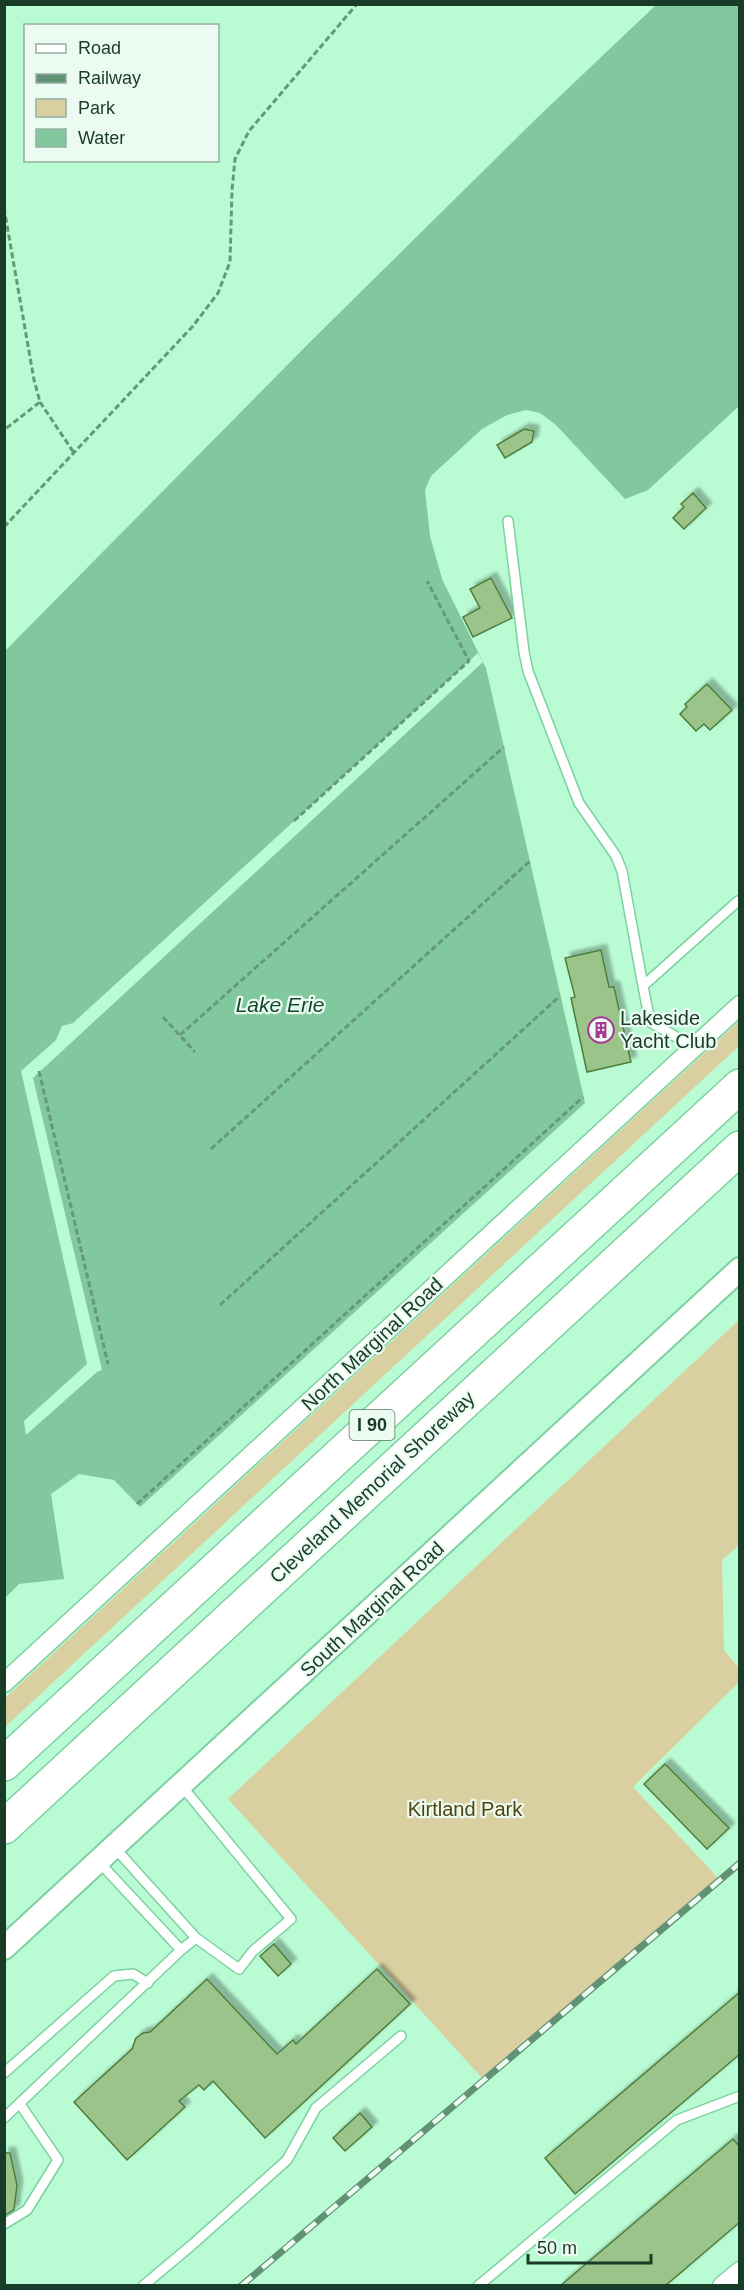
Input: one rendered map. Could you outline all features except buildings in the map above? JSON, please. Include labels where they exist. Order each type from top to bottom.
[{"type":"highway","name":"I 90","points":[[4,1764],[740,1086]]},
{"type":"highway","name":"Cleveland Memorial Shoreway","points":[[4,1827],[740,1148]]},
{"type":"street","name":"North Marginal Road","points":[[4,1683],[740,1005]]},
{"type":"street","name":"South Marginal Road","points":[[4,1948],[740,1269]]},
{"type":"street","points":[[722,2286],[740,2271]]},
{"type":"lane","points":[[508,521],[528,671],[579,803],[616,856],[622,871],[650,1022],[694,1047]]},
{"type":"lane","points":[[643,986],[738,901]]},
{"type":"lane","points":[[106,1854],[196,1938],[239,1969],[253,1951],[291,1919],[182,1785]]},
{"type":"lane","points":[[106,1854],[181,1950]]},
{"type":"lane","points":[[4,2118],[196,1938]]},
{"type":"lane","points":[[4,2073],[114,1976],[133,1974],[148,1983]]},
{"type":"lane","points":[[142,2286],[287,2160],[316,2108],[401,2036]]},
{"type":"lane","points":[[478,2286],[677,2120],[740,2096]]},
{"type":"lane","points":[[4,2224],[27,2210],[58,2160],[20,2104]]},
{"type":"path","points":[[4,527],[193,326],[218,293],[230,262],[235,159],[249,131],[357,4]]},
{"type":"path","points":[[4,208],[34,380],[40,402],[74,453]]},
{"type":"path","points":[[4,430],[40,402]]},
{"type":"path","points":[[294,821],[469,661],[427,581]]},
{"type":"path","points":[[180,1035],[504,747]]},
{"type":"path","points":[[211,1149],[530,861]]},
{"type":"path","points":[[220,1305],[560,996]]},
{"type":"path","points":[[163,1017],[195,1052]]},
{"type":"path","points":[[39,1071],[108,1364]]},
{"type":"path","points":[[137,1504],[583,1097]]},
{"type":"green space","points":[[739,1021],[739,1046],[5,1727],[5,1698]]},
{"type":"green space","name":"Kirtland Park","points":[[739,1320],[739,1545],[722,1560],[724,1650],[739,1668],[739,1682],[633,1787],[720,1880],[484,2080],[228,1799]]},
{"type":"water","name":"Lake Erie","points":[[656,5],[739,5],[739,406],[648,490],[625,499],[556,425],[540,413],[526,410],[507,415],[482,429],[431,476],[425,490],[430,536],[442,579],[486,668],[585,1103],[140,1507],[114,1480],[79,1474],[51,1494],[64,1579],[19,1584],[5,1598],[5,651],[309,343],[540,115]]},
{"type":"pier","points":[[478,653],[483,662],[33,1078],[102,1370],[26,1435],[24,1421],[87,1364],[21,1071],[56,1040],[62,1026],[73,1023]]},
{"type":"railway","points":[[241,2286],[740,1863]]},
{"type":"place","name":"Lakeside Yacht Club","points":[[601,1030]]}]
